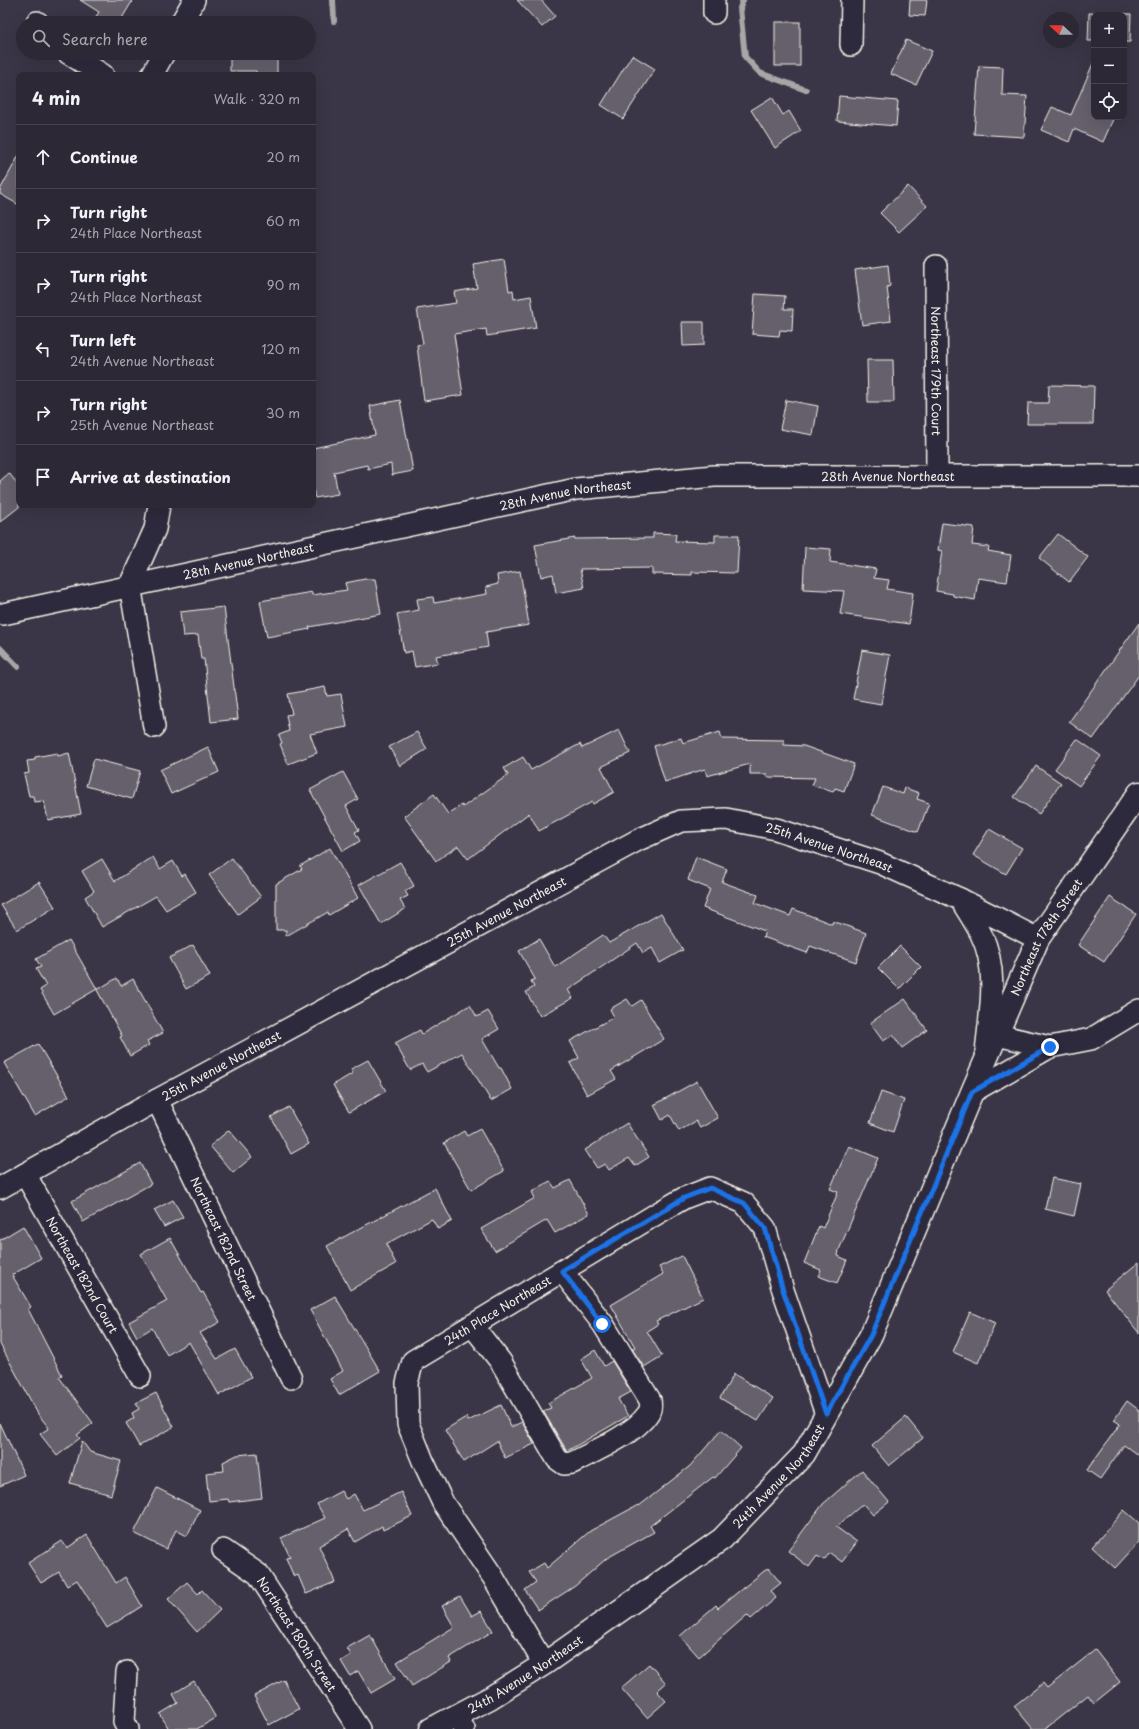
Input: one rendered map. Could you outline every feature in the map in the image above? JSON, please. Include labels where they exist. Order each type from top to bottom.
[{"type":"main road","name":"Northeast 178th Street","points":[[972,1092],[1038,939],[1139,793]]},
{"type":"main road","name":"24th Avenue Northeast","points":[[431,1729],[460,1722],[490,1698],[544,1664],[722,1539],[804,1454],[871,1335],[972,1092]]},
{"type":"street","points":[[185,16],[194,0]]},
{"type":"street","points":[[851,45],[852,0]]},
{"type":"street","points":[[79,60],[98,72]]},
{"type":"street","points":[[154,72],[160,60]]},
{"type":"street","name":"Northeast 179th Court","points":[[936,266],[937,475]]},
{"type":"street","name":"28th Avenue Northeast","points":[[3,614],[576,489],[714,476],[1139,476]]},
{"type":"street","points":[[154,727],[130,586],[155,529],[158,508]]},
{"type":"street","name":"25th Avenue Northeast","points":[[0,1188],[157,1100],[638,840],[681,821],[726,819],[776,829],[880,863],[960,899],[1038,939]]},
{"type":"street","points":[[960,899],[981,934],[992,968],[991,1007],[985,1061]]},
{"type":"street","points":[[972,1092],[1050,1047],[1091,1039],[1139,1010]]},
{"type":"street","points":[[996,1035],[1050,1047]]},
{"type":"street","name":"Northeast 182nd Street","points":[[157,1100],[291,1378]]},
{"type":"street","name":"Northeast 182nd Court","points":[[25,1174],[140,1376]]},
{"type":"street","name":"24th Place Northeast","points":[[544,1664],[493,1577],[443,1503],[423,1461],[408,1424],[407,1383],[413,1361],[684,1198],[710,1188],[744,1203],[765,1228],[782,1287],[826,1414]]},
{"type":"street","points":[[472,1325],[501,1362],[558,1459],[564,1464],[572,1463],[636,1428],[648,1415],[651,1408],[650,1400],[602,1324],[562,1271]]},
{"type":"street","name":"Northeast 180th Street","points":[[223,1550],[258,1574],[359,1729]]},
{"type":"street","points":[[128,1672],[124,1722],[128,1729]]},
{"type":"building","points":[[80,0],[133,0],[123,16],[96,16],[99,12]]},
{"type":"building","points":[[517,0],[541,0],[555,16],[542,27]]},
{"type":"building","points":[[910,0],[927,0],[925,16],[909,15]]},
{"type":"building","points":[[1089,13],[1091,13],[1091,41],[1088,41]]},
{"type":"building","points":[[1127,14],[1131,14],[1130,42],[1127,42]]},
{"type":"building","points":[[775,22],[800,22],[800,66],[775,66]]},
{"type":"building","points":[[906,40],[932,51],[916,85],[891,74]]},
{"type":"building","points":[[632,55],[655,69],[623,119],[601,105]]},
{"type":"building","points":[[230,60],[277,60],[277,72],[230,71]]},
{"type":"building","points":[[979,66],[1003,67],[1002,95],[1027,96],[1024,137],[974,134]]},
{"type":"building","points":[[1091,68],[1091,120],[1113,120],[1103,142],[1074,129],[1069,142],[1041,130],[1052,107],[1071,115]]},
{"type":"building","points":[[839,96],[898,101],[896,126],[837,121]]},
{"type":"building","points":[[772,97],[783,115],[789,111],[801,131],[775,148],[751,110]]},
{"type":"building","points":[[16,161],[16,203],[0,194],[0,190]]},
{"type":"building","points":[[908,186],[927,206],[899,232],[880,213]]},
{"type":"building","points":[[504,259],[509,291],[513,290],[514,299],[531,296],[536,328],[487,336],[486,329],[454,334],[463,395],[424,401],[417,345],[423,344],[417,309],[456,303],[454,292],[477,288],[473,264]]},
{"type":"building","points":[[888,265],[890,286],[887,287],[891,321],[862,325],[855,270]]},
{"type":"building","points":[[755,294],[785,296],[784,309],[793,309],[792,331],[780,330],[779,336],[752,334]]},
{"type":"building","points":[[682,322],[704,322],[704,345],[683,346]]},
{"type":"building","points":[[867,360],[893,360],[894,402],[868,402]]},
{"type":"building","points":[[1049,385],[1094,386],[1093,424],[1027,424],[1028,403],[1048,403]]},
{"type":"building","points":[[400,400],[413,471],[392,475],[391,464],[368,469],[367,465],[334,472],[338,494],[316,498],[316,447],[375,435],[370,406]]},
{"type":"building","points":[[786,400],[818,406],[813,435],[780,429]]},
{"type":"building","points":[[9,473],[16,482],[16,508],[18,508],[0,522],[0,481]]},
{"type":"building","points":[[942,523],[974,527],[972,545],[989,547],[988,551],[1011,555],[1007,582],[978,578],[975,600],[936,591],[942,551],[938,550]]},
{"type":"building","points":[[653,533],[676,534],[675,541],[715,542],[715,535],[739,535],[737,573],[692,572],[692,575],[652,574],[652,568],[580,569],[584,588],[556,593],[553,574],[541,577],[535,545],[575,538],[653,538]]},
{"type":"building","points":[[1058,534],[1088,557],[1069,582],[1039,558]]},
{"type":"building","points":[[805,547],[831,549],[830,562],[876,569],[874,578],[889,580],[887,589],[913,593],[909,624],[840,614],[844,591],[803,589]]},
{"type":"building","points":[[520,571],[529,625],[486,632],[488,647],[436,656],[438,663],[415,667],[412,651],[404,653],[397,614],[419,610],[417,599],[433,597],[434,603],[487,594],[486,587],[498,584],[497,575]]},
{"type":"building","points":[[365,579],[375,579],[381,614],[309,627],[310,629],[267,637],[260,601],[312,592],[312,595],[347,590],[345,583]]},
{"type":"building","points":[[224,607],[238,719],[211,722],[204,659],[201,659],[198,635],[183,636],[180,612]]},
{"type":"building","points":[[1139,623],[1139,675],[1093,739],[1069,722]]},
{"type":"building","points":[[862,650],[890,655],[881,704],[853,699]]},
{"type":"building","points":[[325,687],[327,696],[341,694],[347,727],[310,734],[317,753],[288,764],[280,744],[282,743],[279,735],[289,731],[286,715],[292,714],[288,694]]},
{"type":"building","points":[[619,730],[630,753],[601,767],[614,792],[593,804],[592,802],[539,831],[529,813],[468,859],[458,846],[436,861],[404,816],[434,794],[448,814],[462,805],[463,807],[508,775],[504,768],[523,757],[531,770],[580,744],[582,748]]},
{"type":"building","points":[[417,732],[427,749],[400,766],[389,747]]},
{"type":"building","points":[[720,732],[722,739],[784,740],[784,745],[804,746],[854,764],[844,791],[835,788],[833,792],[812,785],[815,778],[767,777],[767,774],[750,774],[750,764],[707,776],[705,769],[665,782],[654,746],[681,738],[683,743]]},
{"type":"building","points":[[1077,739],[1101,756],[1079,786],[1055,769]]},
{"type":"building","points":[[208,747],[219,772],[171,794],[160,770]]},
{"type":"building","points":[[57,753],[58,756],[69,753],[81,814],[48,820],[44,801],[34,802],[33,796],[29,796],[24,774],[29,773],[27,761],[35,760],[35,757]]},
{"type":"building","points":[[94,759],[140,771],[132,799],[86,786]]},
{"type":"building","points":[[1036,766],[1061,783],[1039,814],[1014,797]]},
{"type":"building","points":[[343,772],[358,799],[346,806],[359,830],[355,832],[360,841],[343,851],[310,790]]},
{"type":"building","points":[[883,787],[903,794],[905,788],[919,793],[917,799],[929,803],[918,832],[872,815]]},
{"type":"building","points":[[989,829],[1022,848],[1006,874],[973,855]]},
{"type":"building","points":[[330,848],[358,898],[329,915],[328,912],[286,936],[286,930],[276,930],[276,884],[302,869],[300,866]]},
{"type":"building","points":[[153,857],[160,869],[173,861],[182,876],[185,874],[196,892],[166,910],[156,896],[102,927],[85,897],[94,891],[82,871],[102,859],[115,881]]},
{"type":"building","points":[[696,857],[727,869],[722,882],[758,895],[755,903],[790,916],[793,909],[832,924],[833,921],[866,933],[856,962],[810,946],[807,953],[763,937],[765,931],[703,908],[710,889],[688,880]]},
{"type":"building","points":[[232,858],[261,897],[238,914],[209,875]]},
{"type":"building","points":[[400,862],[414,886],[405,891],[408,896],[400,900],[405,909],[381,924],[359,885]]},
{"type":"building","points":[[39,882],[55,907],[17,930],[1,905]]},
{"type":"building","points":[[1110,897],[1136,914],[1104,962],[1078,945]]},
{"type":"building","points":[[661,913],[683,950],[660,963],[652,948],[643,953],[637,943],[568,990],[573,998],[540,1016],[526,992],[534,987],[531,981],[535,979],[519,951],[539,939],[555,967],[603,935],[609,943]]},
{"type":"building","points":[[69,940],[97,989],[54,1014],[40,990],[46,986],[36,969],[41,967],[36,959]]},
{"type":"building","points":[[193,945],[210,976],[186,989],[169,958]]},
{"type":"building","points":[[900,946],[921,967],[899,989],[878,968]]},
{"type":"building","points":[[117,978],[121,986],[133,979],[163,1033],[147,1041],[149,1045],[130,1056],[120,1037],[122,1036],[97,990]]},
{"type":"building","points":[[627,999],[632,1006],[641,1000],[664,1039],[611,1071],[616,1079],[587,1095],[570,1063],[579,1058],[570,1041],[614,1017],[610,1009]]},
{"type":"building","points":[[905,999],[927,1030],[902,1048],[893,1035],[883,1041],[870,1023]]},
{"type":"building","points":[[470,1005],[477,1017],[488,1011],[499,1029],[482,1039],[499,1068],[501,1068],[512,1089],[491,1101],[462,1053],[427,1072],[422,1064],[410,1070],[395,1043],[420,1030],[422,1034]]},
{"type":"building","points":[[38,1044],[69,1096],[35,1116],[4,1063]]},
{"type":"building","points":[[368,1060],[386,1091],[349,1112],[333,1085],[353,1073],[351,1069]]},
{"type":"building","points":[[697,1081],[718,1118],[700,1128],[696,1121],[679,1131],[670,1115],[662,1120],[654,1105]]},
{"type":"building","points":[[881,1092],[904,1100],[893,1132],[870,1123]]},
{"type":"building","points":[[289,1107],[309,1144],[291,1154],[271,1117]]},
{"type":"building","points":[[627,1123],[649,1157],[635,1166],[629,1158],[609,1170],[605,1164],[597,1168],[585,1150]]},
{"type":"building","points":[[480,1129],[504,1171],[471,1190],[444,1143],[464,1131],[467,1136]]},
{"type":"building","points":[[229,1130],[252,1157],[233,1173],[210,1146]]},
{"type":"building","points":[[849,1146],[878,1158],[839,1250],[838,1256],[847,1260],[837,1283],[818,1276],[821,1270],[804,1263],[819,1226],[823,1228],[838,1192],[830,1189]]},
{"type":"building","points":[[140,1163],[151,1184],[83,1222],[72,1201]]},
{"type":"building","points":[[1052,1178],[1081,1184],[1074,1216],[1045,1209]]},
{"type":"building","points":[[570,1180],[589,1214],[555,1233],[547,1220],[495,1251],[481,1229],[535,1198],[532,1192],[550,1181],[555,1188]]},
{"type":"building","points":[[435,1188],[452,1221],[438,1229],[432,1219],[386,1244],[396,1264],[350,1290],[327,1246]]},
{"type":"building","points":[[173,1200],[183,1217],[164,1227],[154,1210]]},
{"type":"building","points":[[23,1226],[41,1258],[12,1275],[31,1307],[28,1309],[62,1375],[59,1377],[93,1423],[77,1435],[80,1438],[57,1456],[40,1434],[49,1428],[38,1414],[0,1344],[0,1240]]},
{"type":"building","points":[[170,1238],[201,1293],[203,1292],[220,1322],[200,1333],[217,1359],[235,1349],[251,1377],[219,1395],[189,1342],[167,1355],[152,1328],[137,1337],[129,1322],[167,1301],[141,1254]]},
{"type":"building","points":[[682,1256],[703,1298],[656,1321],[658,1324],[647,1331],[662,1356],[644,1367],[632,1349],[635,1347],[611,1305],[663,1274],[659,1267]]},
{"type":"building","points":[[1139,1262],[1139,1333],[1105,1290]]},
{"type":"building","points":[[335,1296],[380,1371],[339,1395],[330,1379],[343,1371],[310,1310]]},
{"type":"building","points":[[970,1312],[995,1323],[978,1363],[953,1352]]},
{"type":"building","points":[[595,1350],[604,1366],[612,1361],[631,1392],[618,1399],[628,1416],[567,1451],[543,1411],[551,1408],[548,1403],[592,1378],[581,1359]]},
{"type":"building","points":[[734,1374],[773,1398],[758,1421],[720,1398]]},
{"type":"building","points":[[156,1393],[174,1427],[139,1446],[126,1423],[134,1418],[132,1413],[139,1409],[136,1403]]},
{"type":"building","points":[[1127,1401],[1139,1410],[1139,1456],[1124,1445],[1100,1479],[1087,1470],[1120,1424],[1114,1420]]},
{"type":"building","points":[[501,1405],[511,1427],[522,1422],[534,1444],[505,1458],[497,1441],[464,1462],[445,1430],[466,1417],[468,1421]]},
{"type":"building","points":[[906,1417],[923,1438],[889,1466],[872,1446]]},
{"type":"building","points":[[0,1423],[24,1475],[0,1486]]},
{"type":"building","points":[[721,1430],[741,1448],[715,1478],[713,1477],[650,1526],[654,1532],[607,1558],[575,1586],[538,1610],[525,1590],[536,1582],[529,1572],[544,1563],[547,1568],[590,1531],[638,1505],[639,1506],[690,1466]]},
{"type":"building","points":[[82,1441],[90,1452],[121,1461],[111,1495],[70,1483]]},
{"type":"building","points":[[257,1453],[262,1498],[229,1502],[228,1499],[209,1501],[206,1473],[224,1471],[223,1462],[237,1455]]},
{"type":"building","points":[[862,1470],[889,1502],[873,1515],[863,1504],[836,1527],[857,1542],[842,1562],[830,1553],[824,1560],[817,1556],[809,1567],[788,1551],[823,1504]]},
{"type":"building","points":[[157,1488],[200,1510],[187,1536],[176,1530],[166,1549],[134,1533]]},
{"type":"building","points":[[341,1491],[346,1499],[354,1494],[363,1510],[401,1492],[412,1516],[383,1530],[382,1526],[355,1542],[348,1529],[319,1546],[335,1582],[306,1594],[298,1575],[294,1577],[286,1558],[290,1557],[281,1538],[325,1518],[317,1504]]},
{"type":"building","points":[[1124,1510],[1139,1523],[1139,1542],[1115,1568],[1092,1547]]},
{"type":"building","points":[[87,1535],[116,1583],[125,1577],[142,1606],[107,1628],[77,1580],[67,1586],[59,1572],[41,1583],[28,1563],[62,1541],[67,1548]]},
{"type":"building","points":[[768,1568],[781,1583],[771,1591],[776,1598],[751,1619],[747,1615],[699,1657],[680,1636],[716,1605],[718,1608]]},
{"type":"building","points":[[187,1582],[198,1594],[202,1590],[220,1610],[197,1632],[168,1599]]},
{"type":"building","points":[[460,1596],[472,1616],[481,1611],[493,1631],[449,1658],[451,1662],[412,1686],[397,1662],[454,1627],[442,1606]]},
{"type":"building","points":[[370,1635],[395,1679],[371,1693],[358,1671],[350,1676],[341,1661],[351,1655],[347,1648]]},
{"type":"building","points":[[1095,1650],[1120,1682],[1094,1703],[1088,1695],[1045,1729],[1033,1729],[1014,1706],[1043,1683],[1047,1688]]},
{"type":"building","points":[[649,1664],[666,1683],[657,1691],[666,1701],[647,1718],[621,1688]]},
{"type":"building","points":[[284,1680],[299,1709],[269,1725],[254,1696]]},
{"type":"building","points":[[194,1681],[216,1718],[197,1729],[169,1729],[160,1714],[178,1703],[173,1694]]},
{"type":"waterway","points":[[333,0],[334,21]]},
{"type":"waterway","points":[[743,0],[740,8],[745,57],[760,73],[806,90]]},
{"type":"waterway","points":[[0,648],[18,667]]},
{"type":"route","points":[[602,1324],[586,1300],[562,1271],[684,1198],[710,1188],[744,1203],[765,1228],[782,1287],[826,1414],[871,1335],[972,1092],[1050,1047]]}]
